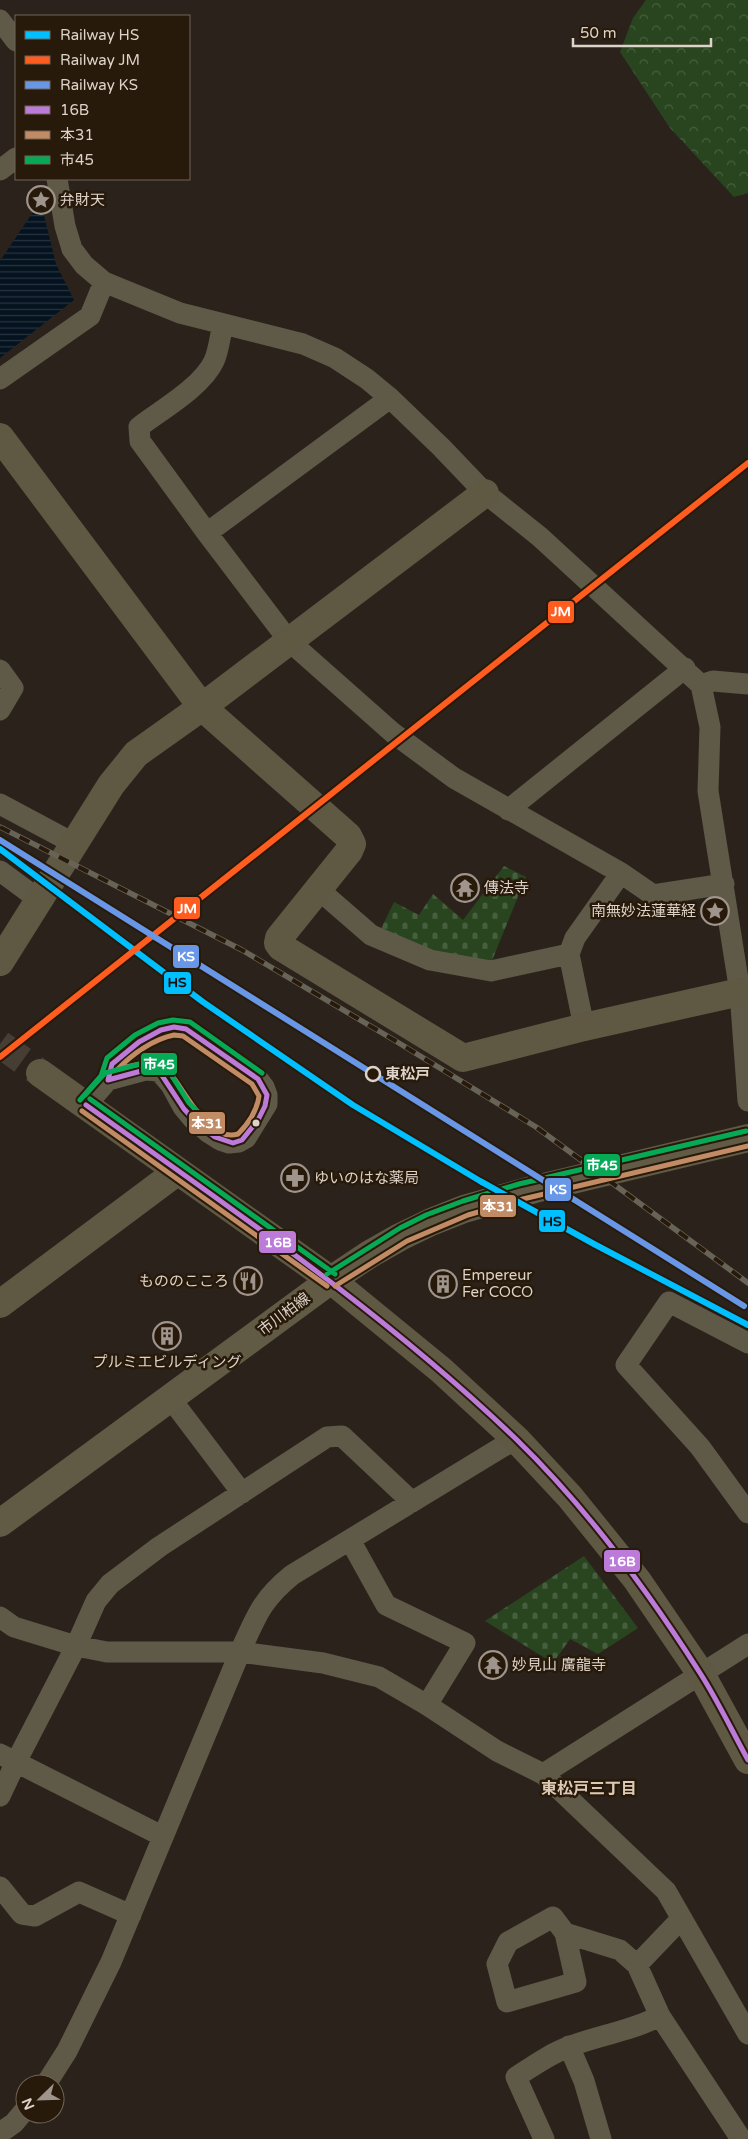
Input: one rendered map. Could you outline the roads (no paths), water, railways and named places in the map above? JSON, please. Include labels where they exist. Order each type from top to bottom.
[{"type":"main road","name":"市川柏線","points":[[0,1523],[331,1280],[400,1236],[464,1210],[535,1188],[748,1138]]},
{"type":"street","points":[[0,20],[15,40]]},
{"type":"street","points":[[0,170],[15,159]]},
{"type":"street","points":[[57,180],[65,226],[72,249],[84,265],[104,282],[180,313],[303,344],[335,358],[390,398],[485,493],[540,537],[685,668],[701,685],[710,727],[708,791],[740,992],[748,1102]]},
{"type":"street","points":[[0,379],[90,316],[104,282]]},
{"type":"street","points":[[223,324],[214,361],[208,372],[196,384],[139,427],[140,441],[206,533],[289,641],[393,733],[454,778],[621,873],[653,895],[724,884]]},
{"type":"street","points":[[206,533],[390,398]]},
{"type":"street","points":[[0,437],[202,707],[348,836],[352,844],[349,851],[279,938],[278,943],[281,947],[463,1058],[584,1027],[740,992]]},
{"type":"street","points":[[0,962],[110,785],[136,754],[202,707],[485,493]]},
{"type":"street","points":[[508,810],[685,668]]},
{"type":"street","points":[[0,670],[13,688],[0,710]]},
{"type":"street","points":[[701,685],[713,681],[748,684]]},
{"type":"street","points":[[0,804],[73,843]]},
{"type":"street","points":[[0,871],[38,899]]},
{"type":"street","points":[[584,1027],[569,954],[575,938],[621,873]]},
{"type":"street","points":[[318,889],[371,935],[430,960],[491,971],[569,954]]},
{"type":"street","points":[[86,1105],[108,1080],[112,1064],[140,1042],[161,1030],[174,1027],[186,1029],[258,1079],[268,1095],[266,1104],[246,1138],[239,1142],[229,1143],[220,1140],[193,1119],[182,1107],[172,1085],[154,1064],[152,1053],[154,1041],[161,1030]]},
{"type":"street","points":[[108,1080],[144,1070],[159,1071]]},
{"type":"street","points":[[40,1072],[331,1280],[441,1370],[517,1440],[570,1497],[637,1580],[701,1674],[748,1760]]},
{"type":"street","points":[[0,1304],[178,1171]]},
{"type":"street","points":[[748,1343],[669,1302],[626,1365],[700,1447],[748,1513]]},
{"type":"street","points":[[171,1399],[242,1493]]},
{"type":"street","points":[[0,1796],[8,1758],[76,1646],[96,1601],[110,1584],[158,1547],[327,1437],[342,1436],[412,1502]]},
{"type":"street","points":[[52,2074],[67,2051],[131,1915],[162,1836],[260,1608],[274,1590],[292,1575],[502,1447],[517,1440]]},
{"type":"street","points":[[350,1540],[386,1605],[465,1643],[427,1705]]},
{"type":"street","points":[[0,1618],[14,1627],[76,1646],[107,1652],[240,1652],[323,1663],[380,1677],[497,1751],[543,1774],[666,1891],[748,2034]]},
{"type":"street","points":[[543,1774],[748,1644]]},
{"type":"street","points":[[8,1758],[162,1836]]},
{"type":"street","points":[[0,1887],[22,1914],[35,1916],[79,1892],[131,1915]]},
{"type":"street","points":[[638,1965],[681,1919]]},
{"type":"street","points":[[565,1933],[620,1950],[638,1965],[660,2016],[741,2139]]},
{"type":"street","points":[[544,2139],[516,2077],[569,2046],[644,2024],[660,2016]]},
{"type":"street","points":[[569,2046],[584,2081],[601,2139]]},
{"type":"street","points":[[0,2133],[15,2123]]},
{"type":"water","points":[[35,209],[44,215],[56,264],[74,300],[0,358],[0,261]]},
{"type":"tunnel","points":[[0,1044],[40,1073]]},
{"type":"railway","points":[[0,827],[242,950],[394,1040],[536,1127],[748,1283]]},
{"type":"rail line","name":"JM","points":[[0,1057],[748,463]]},
{"type":"rail line","name":"KS","points":[[0,840],[744,1306]]},
{"type":"rail line","name":"HS","points":[[0,849],[203,1002],[353,1105],[480,1181],[594,1244],[748,1325]]},
{"type":"place","name":"弁財天","points":[[41,200]]},
{"type":"place","name":"傳法寺","points":[[465,888]]},
{"type":"place","name":"南無妙法蓮華経","points":[[715,911]]},
{"type":"place","name":"東松戸","points":[[373,1074]]},
{"type":"place","name":"ゆいのはな薬局","points":[[295,1178]]},
{"type":"place","name":"もののこころ","points":[[248,1281]]},
{"type":"place","name":"Empereur Fer COCO","points":[[443,1284]]},
{"type":"place","name":"プルミエビルディング","points":[[167,1336]]},
{"type":"place","name":"妙見山 廣龍寺","points":[[493,1665]]},
{"type":"district","name":"東松戸三丁目","points":[[589,1788]]}]
